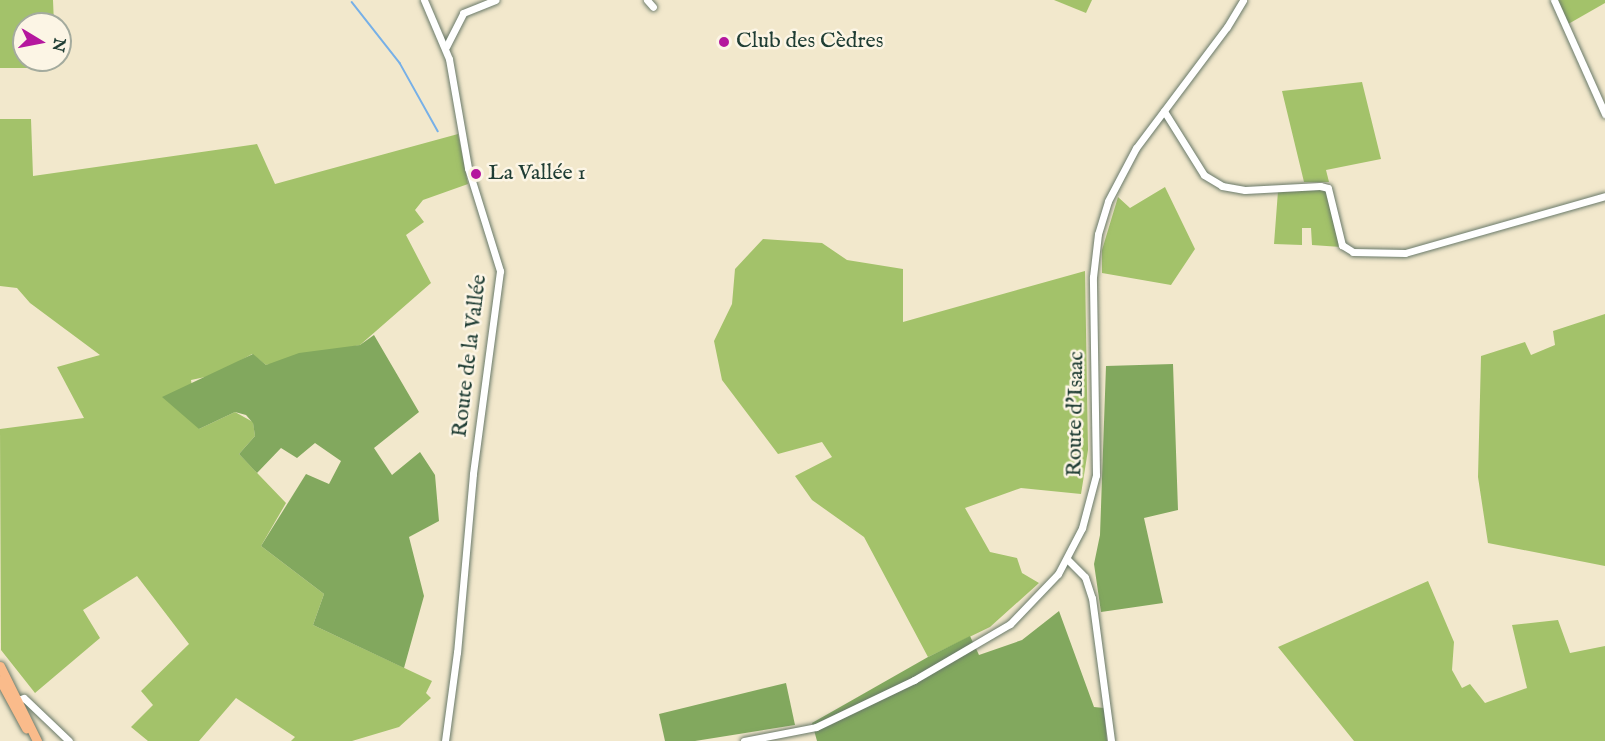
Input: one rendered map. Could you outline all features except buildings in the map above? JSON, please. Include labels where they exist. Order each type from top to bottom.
[{"type":"main road","points":[[0,666],[35,741]]},
{"type":"main road","points":[[0,680],[14,700]]},
{"type":"street","name":"Route de la Vallée","points":[[424,0],[446,47],[472,185],[496,250],[500,271],[473,474],[461,619],[445,741]]},
{"type":"street","points":[[446,47],[453,27],[463,13],[495,0]]},
{"type":"street","points":[[646,0],[653,7]]},
{"type":"street","name":"Route d'Isaac","points":[[744,741],[801,730],[838,718],[978,646],[1023,613],[1066,559],[1082,528],[1096,475],[1094,277],[1098,234],[1125,165],[1243,0]]},
{"type":"street","points":[[1554,0],[1605,114]]},
{"type":"street","points":[[1164,111],[1204,175],[1221,186],[1245,190],[1320,186],[1328,188],[1333,195],[1342,245],[1353,252],[1405,253],[1605,196]]},
{"type":"street","points":[[1066,559],[1085,578],[1092,598],[1111,741]]},
{"type":"street","points":[[14,700],[29,701],[69,741]]},
{"type":"green space","points":[[0,0],[53,0],[54,12],[12,12],[12,68],[0,68]]},
{"type":"green space","points":[[1054,0],[1092,0],[1086,13]]},
{"type":"green space","points":[[1552,0],[1605,0],[1605,3],[1563,27]]},
{"type":"green space","points":[[1362,82],[1381,159],[1326,170],[1329,182],[1304,182],[1282,91]]},
{"type":"green space","points":[[0,119],[31,119],[33,176],[257,144],[275,184],[458,134],[468,184],[423,200],[415,210],[424,222],[406,235],[431,283],[360,345],[266,365],[252,354],[215,375],[191,380],[199,429],[235,412],[253,422],[255,436],[239,454],[286,503],[261,546],[324,594],[313,625],[432,681],[426,693],[431,698],[399,727],[352,741],[291,741],[295,737],[236,698],[199,741],[148,741],[131,727],[153,705],[141,691],[189,644],[137,576],[83,610],[100,638],[35,693],[1,650],[0,429],[84,418],[57,367],[100,355],[30,303],[17,288],[0,286]]},
{"type":"green space","points":[[1165,187],[1195,249],[1171,285],[1102,273],[1102,250],[1118,197],[1130,208]]},
{"type":"green space","points":[[1324,189],[1330,194],[1341,247],[1312,245],[1311,228],[1302,228],[1302,245],[1274,244],[1278,191]]},
{"type":"green space","points":[[763,239],[822,243],[847,260],[903,269],[903,322],[1085,271],[1088,450],[1081,494],[1021,488],[965,508],[990,552],[1017,558],[1022,573],[1039,583],[990,627],[928,657],[864,537],[812,500],[795,476],[832,457],[822,442],[778,454],[722,380],[714,341],[732,304],[735,269]]},
{"type":"green space","points":[[1605,314],[1605,566],[1488,543],[1478,477],[1481,356],[1525,342],[1531,355],[1555,345],[1553,331]]},
{"type":"green space","points":[[374,335],[419,412],[374,448],[392,475],[420,452],[435,475],[439,521],[409,537],[424,596],[404,668],[313,625],[324,594],[261,546],[306,474],[329,484],[341,461],[315,443],[297,458],[281,448],[257,473],[239,454],[255,436],[253,423],[246,415],[235,412],[199,429],[162,397],[253,354],[266,365],[299,353],[360,345]]},
{"type":"green space","points":[[1173,364],[1178,510],[1144,518],[1163,603],[1101,612],[1094,564],[1100,535],[1106,366]]},
{"type":"green space","points":[[1428,581],[1454,642],[1452,670],[1462,688],[1470,684],[1485,703],[1527,688],[1512,625],[1558,620],[1570,653],[1605,646],[1605,741],[1354,741],[1278,647]]},
{"type":"green space","points":[[1059,611],[1094,707],[1104,708],[1107,741],[817,741],[812,723],[928,657],[970,636],[979,655],[1022,640]]},
{"type":"green space","points":[[786,683],[795,725],[695,741],[665,741],[659,714]]},
{"type":"waterway","points":[[352,2],[400,63],[438,131]]},
{"type":"place","name":"Club des Cèdres","points":[[724,42]]},
{"type":"place","name":"La Vallée 1","points":[[476,174]]}]
